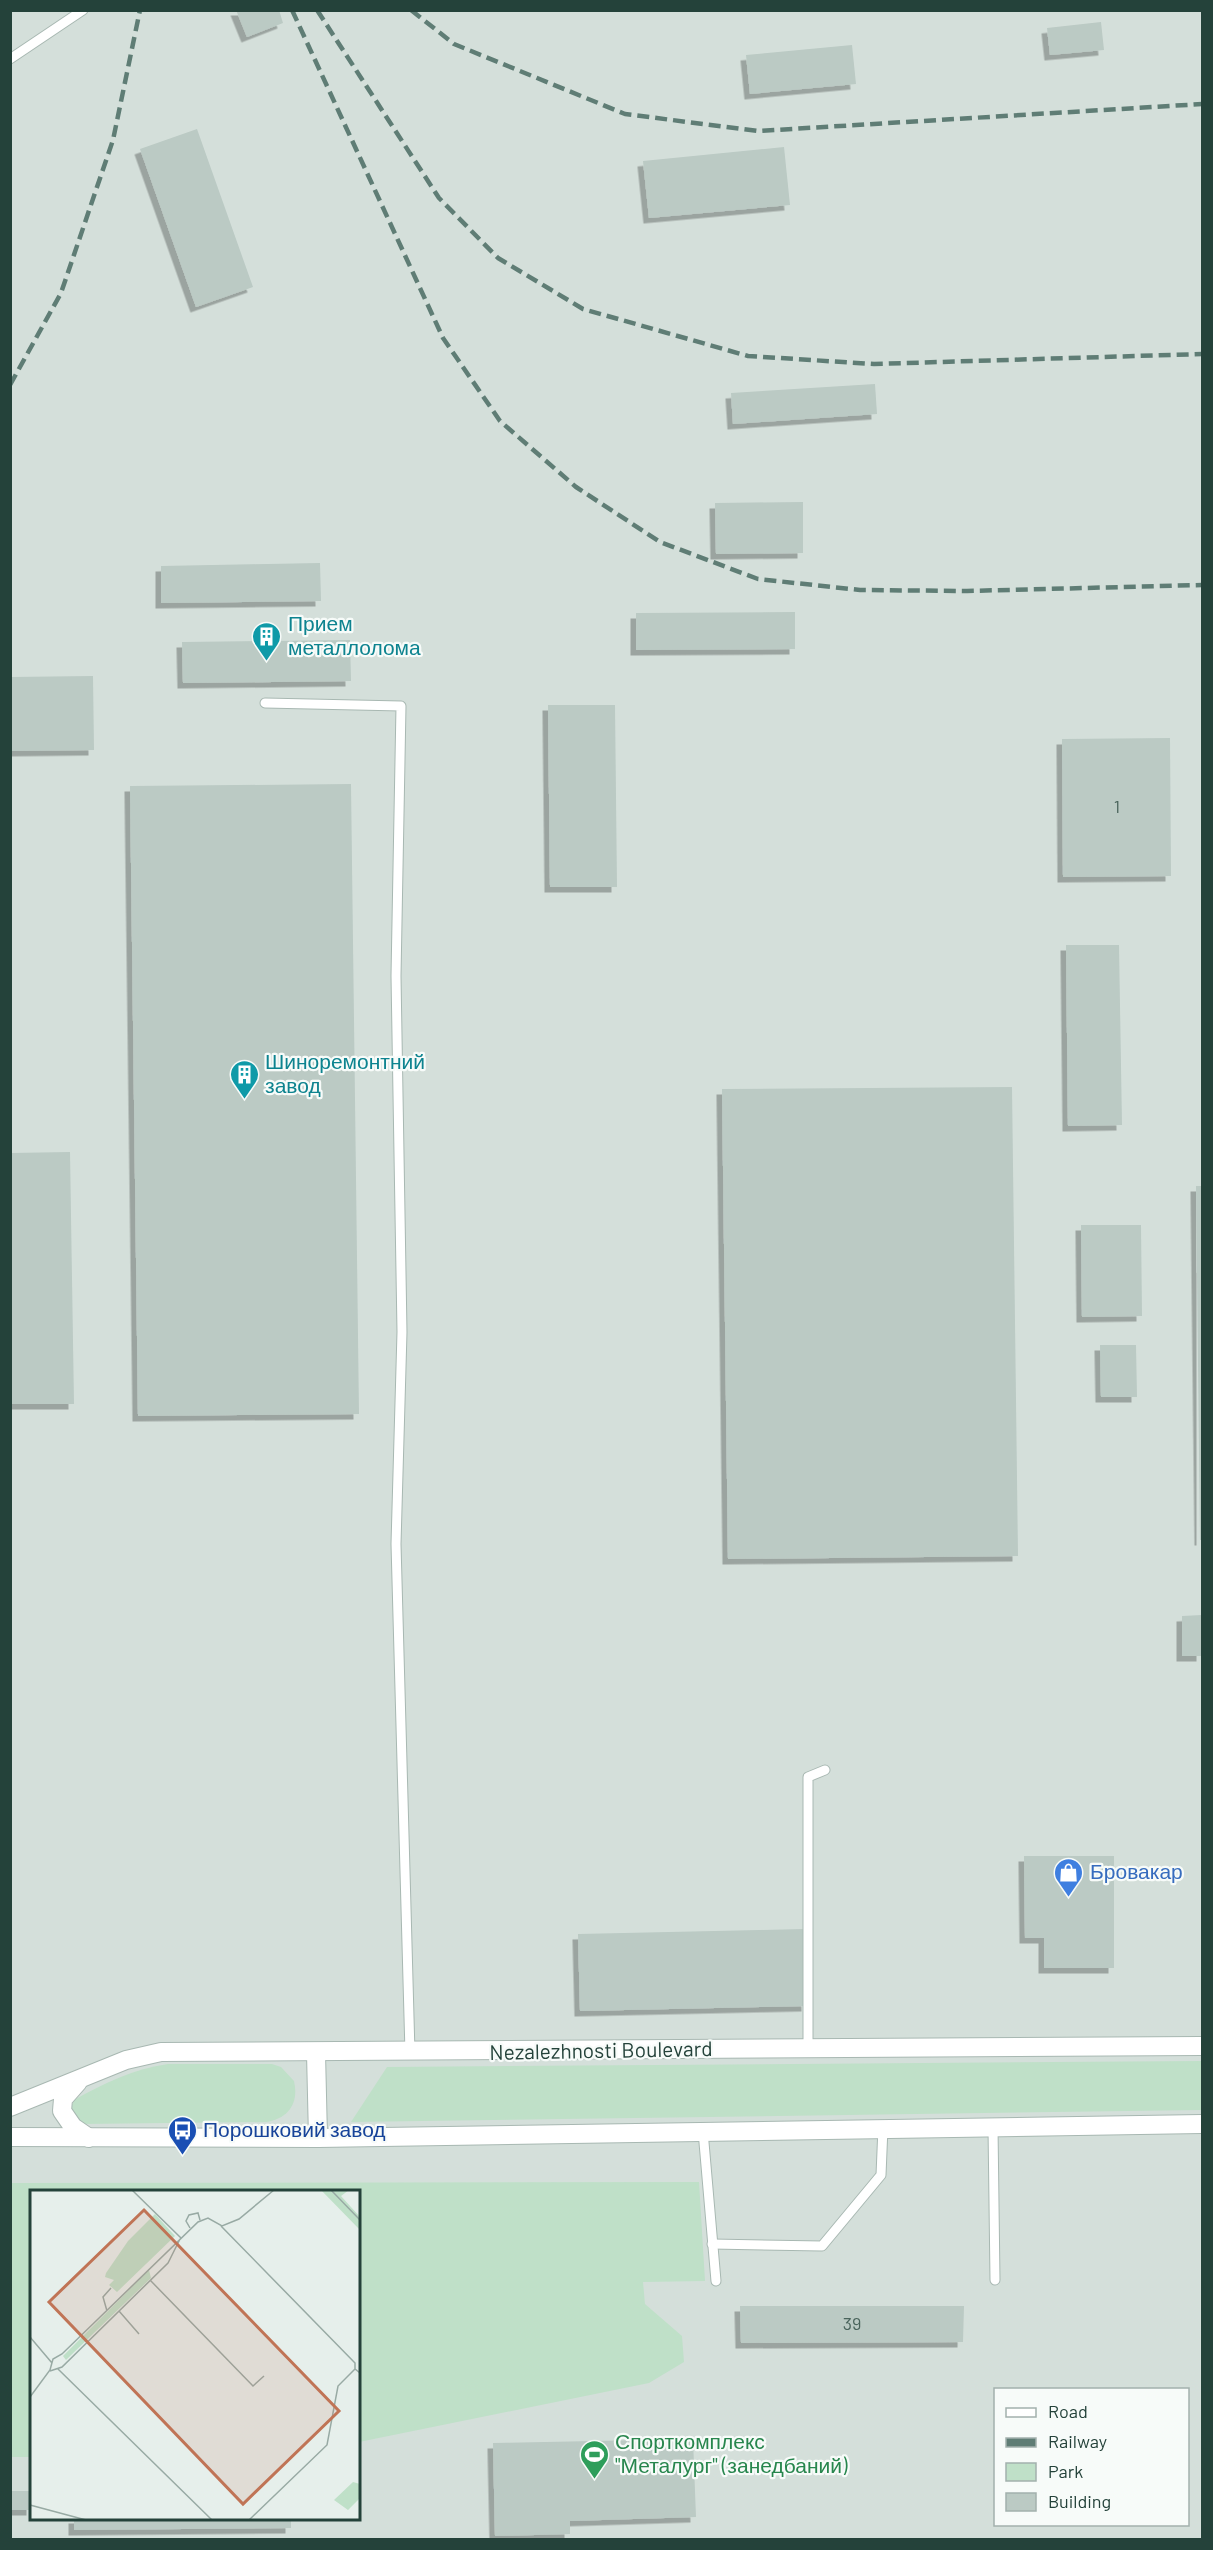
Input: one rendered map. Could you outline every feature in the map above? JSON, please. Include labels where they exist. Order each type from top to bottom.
[{"type":"street","name":"Nezalezhnosti Boulevard","points":[[10,2107],[126,2060],[161,2052],[315,2053],[1203,2046]]},
{"type":"street","points":[[315,2053],[318,2138]]},
{"type":"street","points":[[82,2078],[63,2099],[62,2111],[73,2127],[89,2138]]},
{"type":"street","points":[[10,2138],[318,2138],[883,2127],[1203,2124]]},
{"type":"lane","points":[[10,59],[83,10]]},
{"type":"lane","points":[[265,702],[401,706],[396,976],[402,1332],[396,1544],[410,2052]]},
{"type":"lane","points":[[808,2049],[808,1777],[825,1770]]},
{"type":"lane","points":[[712,2244],[822,2246],[880,2175],[883,2127]]},
{"type":"lane","points":[[993,2127],[995,2280]]},
{"type":"lane","points":[[703,2130],[716,2281]]},
{"type":"shaded area","points":[[11,11],[1202,11],[1202,2539],[11,2540]]},
{"type":"green space","points":[[1202,2061],[1202,2110],[351,2122],[387,2067]]},
{"type":"green space","points":[[168,2064],[272,2064],[281,2067],[294,2081],[295,2096],[287,2113],[267,2122],[81,2124],[70,2111],[74,2100],[97,2088],[131,2073]]},
{"type":"green space","points":[[699,2182],[705,2281],[643,2282],[645,2304],[682,2336],[684,2362],[649,2383],[360,2442],[360,2190],[30,2190],[30,2457],[11,2457],[11,2183]]},
{"type":"building","points":[[236,10],[279,10],[283,23],[247,37]]},
{"type":"building","points":[[1101,22],[1104,50],[1050,55],[1047,28]]},
{"type":"building","points":[[852,45],[856,84],[750,94],[746,55]]},
{"type":"building","points":[[197,129],[253,287],[196,307],[140,149]]},
{"type":"building","points":[[784,147],[790,205],[649,218],[643,161]]},
{"type":"building","points":[[875,384],[877,414],[733,424],[731,393]]},
{"type":"building","points":[[803,502],[803,553],[716,554],[715,503]]},
{"type":"building","points":[[320,563],[321,601],[161,603],[161,566]]},
{"type":"building","points":[[795,612],[795,649],[636,650],[636,613]]},
{"type":"building","name":"Прием металлолома","points":[[350,640],[351,681],[183,683],[182,642]]},
{"type":"building","points":[[93,676],[94,750],[10,751],[10,677]]},
{"type":"building","points":[[548,705],[615,705],[617,887],[550,887]]},
{"type":"building","points":[[1170,738],[1171,876],[1063,877],[1062,739]]},
{"type":"building","name":"Шиноремонтний завод","points":[[351,784],[359,1414],[138,1416],[130,786]]},
{"type":"building","points":[[1066,945],[1119,945],[1122,1125],[1068,1126]]},
{"type":"building","points":[[1012,1087],[1018,1556],[728,1559],[722,1089]]},
{"type":"building","points":[[70,1152],[74,1404],[10,1404],[10,1153]]},
{"type":"building","points":[[1196,1186],[1202,1186],[1202,1540],[1200,1540]]},
{"type":"building","points":[[1081,1225],[1141,1225],[1142,1316],[1082,1317]]},
{"type":"building","points":[[1100,1345],[1136,1345],[1137,1397],[1101,1397]]},
{"type":"building","points":[[1202,1615],[1202,1656],[1182,1656],[1182,1616]]},
{"type":"building","name":"Бровакар","points":[[1024,1856],[1114,1856],[1114,1968],[1044,1968],[1044,1938],[1025,1938]]},
{"type":"building","points":[[805,1929],[807,2006],[580,2011],[578,1934]]},
{"type":"building","points":[[740,2306],[964,2306],[963,2342],[741,2343]]},
{"type":"building","name":"Спорткомплекс \"Металург\" (занедбаний)","points":[[693,2439],[696,2517],[570,2521],[570,2534],[495,2536],[493,2443]]},
{"type":"building","points":[[10,2491],[30,2491],[30,2510],[10,2510]]},
{"type":"building","points":[[74,2520],[291,2520],[291,2528],[74,2530]]},
{"type":"railway","points":[[10,385],[61,293],[113,140],[140,10]]},
{"type":"railway","points":[[292,10],[443,338],[500,421],[576,487],[660,542],[758,579],[860,590],[967,591],[1202,585]]},
{"type":"railway","points":[[317,10],[439,198],[498,258],[583,309],[748,356],[874,364],[1202,354]]},
{"type":"railway","points":[[411,10],[454,44],[625,114],[758,131],[1202,104]]},
{"type":"place","name":"Прием металлолома","points":[[267,662]]},
{"type":"place","name":"Шиноремонтний завод","points":[[244,1100]]},
{"type":"place","name":"Бровакар","points":[[1069,1898]]},
{"type":"place","name":"Порошковий завод","points":[[182,2156]]},
{"type":"place","name":"Спорткомплекс \"Металург\" (занедбаний)","points":[[594,2480]]}]
